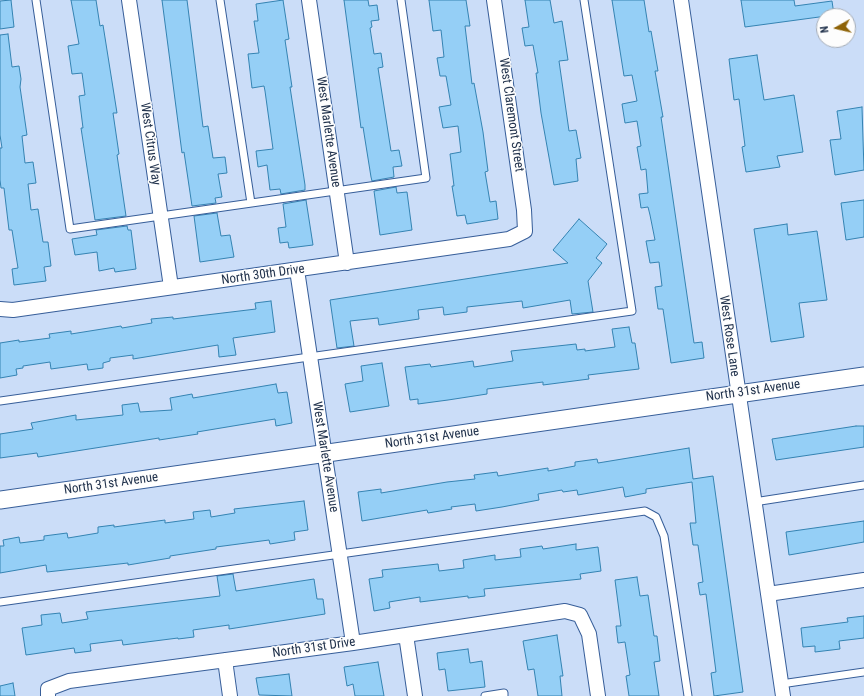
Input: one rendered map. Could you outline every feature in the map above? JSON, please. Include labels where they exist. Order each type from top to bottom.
[{"type":"street","name":"West Citrus Way","points":[[129,0],[171,288]]},
{"type":"street","name":"West Marlette Avenue","points":[[309,0],[347,263]]},
{"type":"street","name":"West Claremont Street","points":[[494,0],[524,210],[525,231]]},
{"type":"street","name":"West Rose Lane","points":[[681,0],[782,690]]},
{"type":"street","name":"North 30th Drive","points":[[0,309],[13,310],[509,239],[525,231]]},
{"type":"street","name":"West Marlette Avenue","points":[[297,270],[353,643]]},
{"type":"street","name":"North 31st Avenue","points":[[0,500],[864,376]]},
{"type":"street","points":[[768,594],[864,580]]},
{"type":"street","name":"North 31st Drive","points":[[48,693],[69,681],[353,643],[565,611],[580,615],[589,634],[598,696]]},
{"type":"street","points":[[406,635],[414,696]]},
{"type":"street","points":[[225,660],[230,696]]},
{"type":"lane","points":[[36,0],[70,229],[426,178],[401,0]]},
{"type":"lane","points":[[220,0],[251,203]]},
{"type":"lane","points":[[0,401],[632,311],[584,0]]},
{"type":"lane","points":[[754,502],[864,485]]},
{"type":"lane","points":[[0,602],[645,511],[656,517],[664,536],[688,696]]},
{"type":"lane","points":[[782,690],[864,672]]},
{"type":"lane","points":[[486,696],[504,694],[504,696]]},
{"type":"building","points":[[11,0],[14,27],[0,29],[0,1]]},
{"type":"building","points":[[71,0],[96,0],[100,26],[103,25],[117,113],[113,113],[119,154],[117,155],[126,216],[95,220],[81,128],[83,128],[79,96],[85,95],[82,73],[72,74],[68,46],[79,44]]},
{"type":"building","points":[[162,0],[187,0],[203,127],[208,126],[213,158],[225,157],[227,173],[218,174],[222,197],[215,198],[216,203],[192,206],[184,152],[182,153]]},
{"type":"building","points":[[283,0],[289,39],[285,40],[292,87],[290,87],[305,190],[281,194],[280,189],[270,190],[267,165],[258,167],[256,151],[273,149],[264,86],[252,88],[248,54],[259,53],[254,21],[258,21],[256,4]]},
{"type":"building","points":[[344,0],[368,0],[369,6],[377,5],[379,20],[371,21],[372,27],[370,28],[374,54],[381,53],[383,67],[378,68],[391,151],[399,150],[402,166],[393,167],[394,177],[372,181],[363,127],[361,128]]},
{"type":"building","points":[[429,0],[466,0],[470,26],[465,26],[472,84],[474,83],[483,132],[488,171],[485,172],[490,202],[496,201],[498,219],[467,224],[465,215],[457,216],[452,186],[454,186],[450,154],[461,152],[458,126],[443,128],[439,107],[451,105],[446,76],[440,76],[437,58],[444,57],[441,30],[433,31]]},
{"type":"building","points":[[525,0],[550,0],[554,23],[562,21],[568,60],[559,61],[569,131],[576,130],[581,158],[576,159],[578,181],[554,185],[541,113],[536,73],[538,73],[533,45],[525,46],[522,28],[529,27]]},
{"type":"building","points":[[612,0],[644,0],[649,32],[651,31],[658,71],[655,71],[663,117],[661,117],[694,343],[702,342],[704,358],[671,363],[663,309],[658,309],[655,287],[662,286],[659,262],[650,263],[646,241],[655,240],[648,207],[641,208],[639,194],[648,193],[646,169],[641,170],[637,147],[641,146],[637,121],[625,123],[622,104],[637,101],[632,75],[624,76]]},
{"type":"building","points":[[741,0],[794,0],[795,6],[832,1],[833,8],[816,8],[816,17],[745,27]]},
{"type":"building","points":[[8,34],[12,67],[19,66],[21,79],[20,87],[27,135],[22,136],[25,163],[33,162],[36,183],[28,184],[31,210],[38,209],[43,242],[48,242],[51,266],[44,267],[46,281],[14,285],[12,269],[18,268],[12,230],[9,230],[4,188],[1,188],[0,180],[0,148],[2,148],[0,135],[0,35]]},
{"type":"building","points":[[757,55],[764,100],[794,95],[803,152],[777,156],[780,167],[746,172],[742,147],[745,146],[739,99],[734,100],[729,59]]},
{"type":"building","points":[[862,107],[864,170],[835,175],[830,140],[841,139],[837,111]]},
{"type":"building","points":[[396,187],[397,193],[407,192],[412,230],[380,235],[374,191]]},
{"type":"building","points":[[306,200],[313,245],[289,248],[288,242],[280,243],[278,228],[286,227],[283,204]]},
{"type":"building","points":[[864,200],[864,237],[846,240],[841,203]]},
{"type":"building","points":[[217,213],[221,236],[230,235],[234,257],[200,262],[194,216]]},
{"type":"building","points":[[579,219],[607,244],[596,258],[602,263],[588,281],[593,312],[572,314],[570,300],[523,308],[522,301],[467,307],[467,312],[444,315],[443,307],[418,310],[419,319],[379,325],[378,318],[350,321],[354,346],[337,348],[330,300],[568,263],[553,250]]},
{"type":"building","points":[[787,224],[788,235],[817,231],[827,300],[799,303],[804,337],[771,342],[754,229]]},
{"type":"building","points":[[127,226],[128,230],[131,230],[136,269],[115,272],[114,268],[99,271],[97,252],[75,255],[72,239],[97,235],[96,230]]},
{"type":"building","points":[[271,301],[275,332],[233,338],[236,355],[219,357],[218,345],[133,359],[133,355],[110,358],[110,361],[103,363],[103,368],[88,370],[87,364],[51,369],[50,362],[23,366],[23,368],[16,369],[17,375],[0,378],[0,343],[50,338],[49,334],[71,331],[71,334],[121,326],[122,328],[152,323],[151,319],[173,317],[173,319],[256,309],[255,303]]},
{"type":"building","points":[[629,327],[632,343],[635,343],[639,369],[588,375],[589,379],[543,385],[543,382],[487,389],[487,394],[448,400],[418,404],[418,399],[410,400],[405,367],[430,364],[431,367],[473,361],[474,367],[513,361],[511,351],[576,344],[577,350],[585,349],[585,351],[615,347],[612,329]]},
{"type":"building","points":[[382,363],[389,406],[350,412],[345,384],[363,381],[361,366]]},
{"type":"building","points":[[276,384],[278,393],[287,392],[292,423],[276,426],[275,419],[159,440],[159,438],[38,457],[37,453],[0,458],[0,434],[33,429],[31,423],[76,415],[76,420],[123,415],[122,405],[138,403],[140,412],[172,410],[170,398],[192,394],[193,398]]},
{"type":"building","points":[[864,426],[864,447],[776,460],[772,439]]},
{"type":"building","points":[[689,448],[693,479],[713,476],[743,692],[714,696],[711,673],[716,672],[706,594],[700,595],[698,583],[703,582],[698,545],[693,545],[690,523],[696,523],[692,482],[646,489],[646,493],[625,497],[623,487],[578,495],[577,490],[563,492],[562,490],[538,494],[539,500],[502,507],[476,511],[475,504],[451,507],[452,509],[428,513],[427,510],[362,521],[358,492],[381,489],[381,493],[475,479],[474,475],[497,472],[498,476],[548,468],[548,471],[575,466],[575,462],[597,459],[598,463]]},
{"type":"building","points":[[304,501],[308,530],[294,532],[295,540],[270,544],[269,540],[216,547],[216,549],[170,556],[170,558],[128,565],[128,563],[47,572],[46,565],[0,573],[0,546],[4,546],[3,540],[19,537],[20,543],[44,540],[44,536],[67,533],[68,538],[98,533],[98,527],[114,525],[114,527],[165,520],[165,523],[194,519],[193,512],[210,510],[211,517],[235,513],[234,509]]},
{"type":"building","points":[[864,521],[864,542],[789,555],[786,532]]},
{"type":"building","points":[[576,544],[576,550],[598,547],[601,571],[580,574],[581,579],[484,589],[485,596],[468,598],[468,596],[420,602],[420,597],[389,602],[390,608],[374,611],[369,579],[383,577],[382,570],[438,564],[439,571],[464,568],[463,560],[495,555],[495,560],[521,557],[520,549],[542,546],[543,549]]},
{"type":"building","points":[[233,574],[236,591],[314,579],[317,599],[323,599],[325,614],[229,629],[229,625],[193,630],[194,637],[123,645],[122,640],[90,644],[91,651],[75,653],[74,648],[26,655],[22,628],[42,625],[41,615],[60,613],[62,623],[88,619],[86,612],[220,596],[217,576]]},
{"type":"building","points":[[637,577],[640,596],[648,595],[654,636],[657,636],[660,661],[654,662],[659,696],[629,696],[626,676],[630,675],[625,642],[618,643],[616,626],[621,626],[615,580]]},
{"type":"building","points":[[864,616],[864,638],[839,641],[840,649],[815,652],[815,646],[803,647],[801,628],[848,622],[847,618]]},
{"type":"building","points":[[557,635],[563,676],[560,676],[562,696],[538,696],[534,669],[528,670],[523,641]]},
{"type":"building","points":[[468,649],[470,663],[482,661],[485,687],[448,691],[445,669],[439,670],[437,653]]},
{"type":"building","points":[[378,662],[384,696],[355,696],[353,684],[347,686],[344,667]]},
{"type":"building","points":[[289,674],[292,696],[259,695],[256,678]]},
{"type":"building","points":[[13,683],[15,696],[0,696],[0,686]]}]
